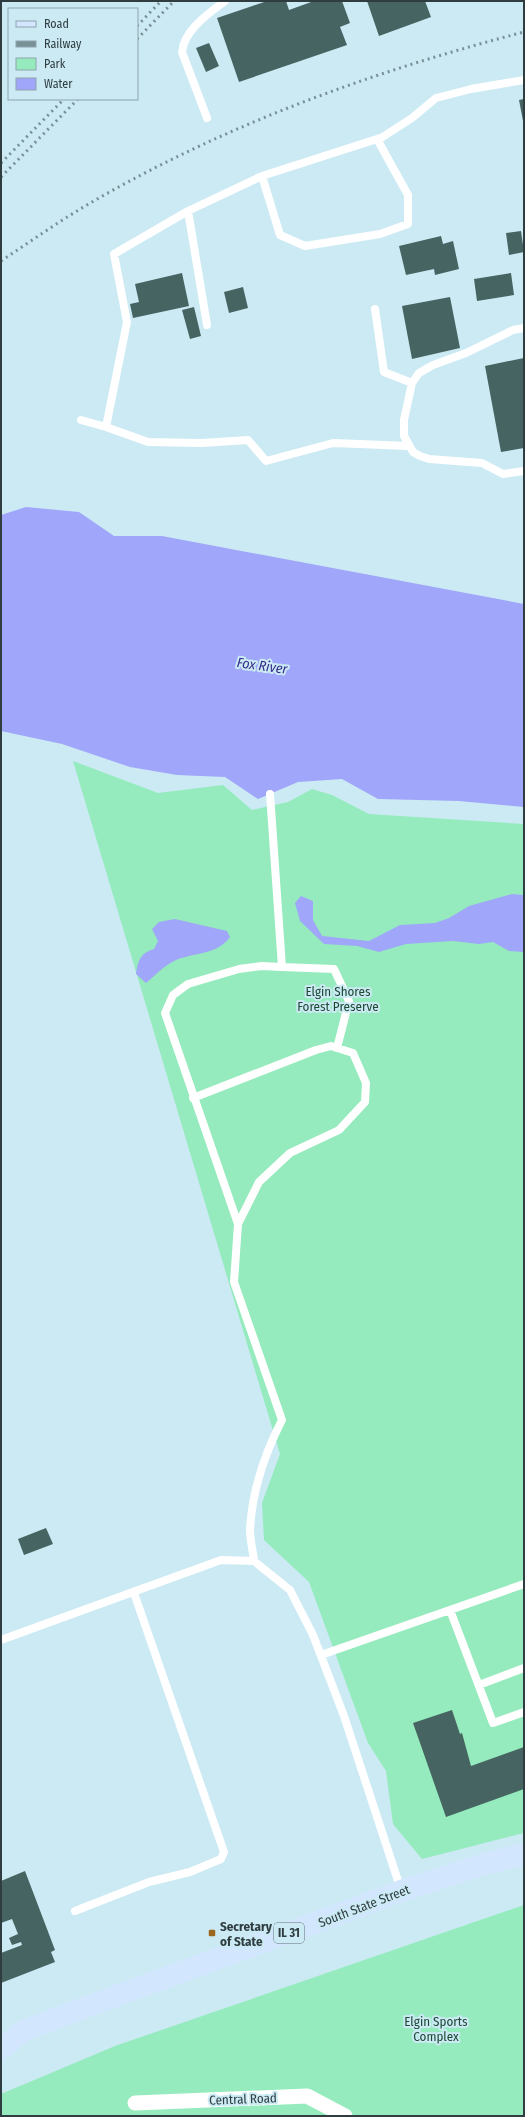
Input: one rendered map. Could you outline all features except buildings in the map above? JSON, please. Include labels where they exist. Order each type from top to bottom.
[{"type":"main road","name":"South State Street","points":[[1,2049],[25,2030],[401,1891],[481,1865],[524,1854]]},
{"type":"main road","name":"South State Street","points":[[1,2030],[25,2030]]},
{"type":"street","name":"Central Road","points":[[136,2103],[307,2096],[345,2116]]},
{"type":"lane","points":[[207,118],[182,52],[183,43],[194,28],[225,1]]},
{"type":"lane","points":[[106,427],[127,322],[114,254],[188,211],[262,176],[376,139],[412,118],[436,98],[471,89],[524,80]]},
{"type":"lane","points":[[262,176],[280,235],[305,246],[380,234],[408,224],[408,195],[376,139]]},
{"type":"lane","points":[[188,211],[207,325]]},
{"type":"lane","points":[[375,309],[384,372],[412,383]]},
{"type":"lane","points":[[524,328],[513,330],[466,353],[433,365],[419,373],[412,383],[404,420],[404,436],[409,446],[420,456],[429,459],[482,463],[503,474],[524,471]]},
{"type":"lane","points":[[81,420],[148,442],[248,440],[266,461],[333,443],[409,446]]},
{"type":"lane","points":[[270,794],[282,967]]},
{"type":"lane","points":[[238,1224],[165,1013],[173,995],[188,984],[239,969],[262,966],[334,969],[349,1001],[337,1048]]},
{"type":"lane","points":[[194,1098],[316,1050],[331,1046],[353,1053],[366,1083],[366,1102],[339,1130],[290,1153],[259,1182],[238,1224],[234,1282],[282,1420],[270,1445],[257,1479],[250,1531],[254,1561]]},
{"type":"lane","points":[[1,1640],[134,1593],[221,1560],[254,1561],[290,1590],[313,1635],[344,1716],[401,1891]]},
{"type":"lane","points":[[321,1655],[524,1584]]},
{"type":"lane","points":[[75,1911],[149,1882],[190,1872],[221,1859],[224,1852],[134,1593]]},
{"type":"lane","points":[[450,1610],[493,1723],[524,1712]]},
{"type":"lane","points":[[479,1685],[524,1668]]},
{"type":"green space","name":"Elgin Shores Forest Preserve","points":[[73,761],[158,793],[223,785],[252,810],[288,802],[312,789],[332,795],[369,814],[524,824],[524,1833],[422,1859],[393,1824],[386,1771],[368,1743],[309,1582],[264,1540],[262,1503],[280,1454]]},
{"type":"green space","name":"Elgin Sports Complex","points":[[524,1905],[524,2116],[1,2116],[1,2094],[115,2046]]},
{"type":"water","name":"Fox River","points":[[26,507],[79,512],[114,536],[162,536],[524,604],[524,807],[459,801],[378,799],[342,779],[298,782],[258,799],[225,777],[177,775],[130,767],[62,744],[1,731],[1,515]]},
{"type":"water","points":[[512,894],[524,895],[524,952],[509,951],[493,942],[479,944],[453,941],[406,944],[379,952],[357,946],[324,944],[300,921],[295,903],[301,896],[313,901],[313,920],[322,936],[369,941],[400,925],[435,923],[449,918],[469,906]]},
{"type":"water","points":[[175,919],[227,931],[230,937],[225,943],[212,950],[176,960],[146,983],[136,974],[140,958],[154,949],[158,941],[152,929],[159,922]]},
{"type":"railway","points":[[138,25],[161,1]]},
{"type":"railway","points":[[138,38],[174,1]]},
{"type":"railway","points":[[1,261],[57,223],[92,202],[143,174],[248,124],[357,82],[468,47],[524,32]]},
{"type":"railway","points":[[1,163],[63,100]]},
{"type":"railway","points":[[1,177],[77,100]]},
{"type":"place","name":"Secretary of State","points":[[212,1933]]}]
